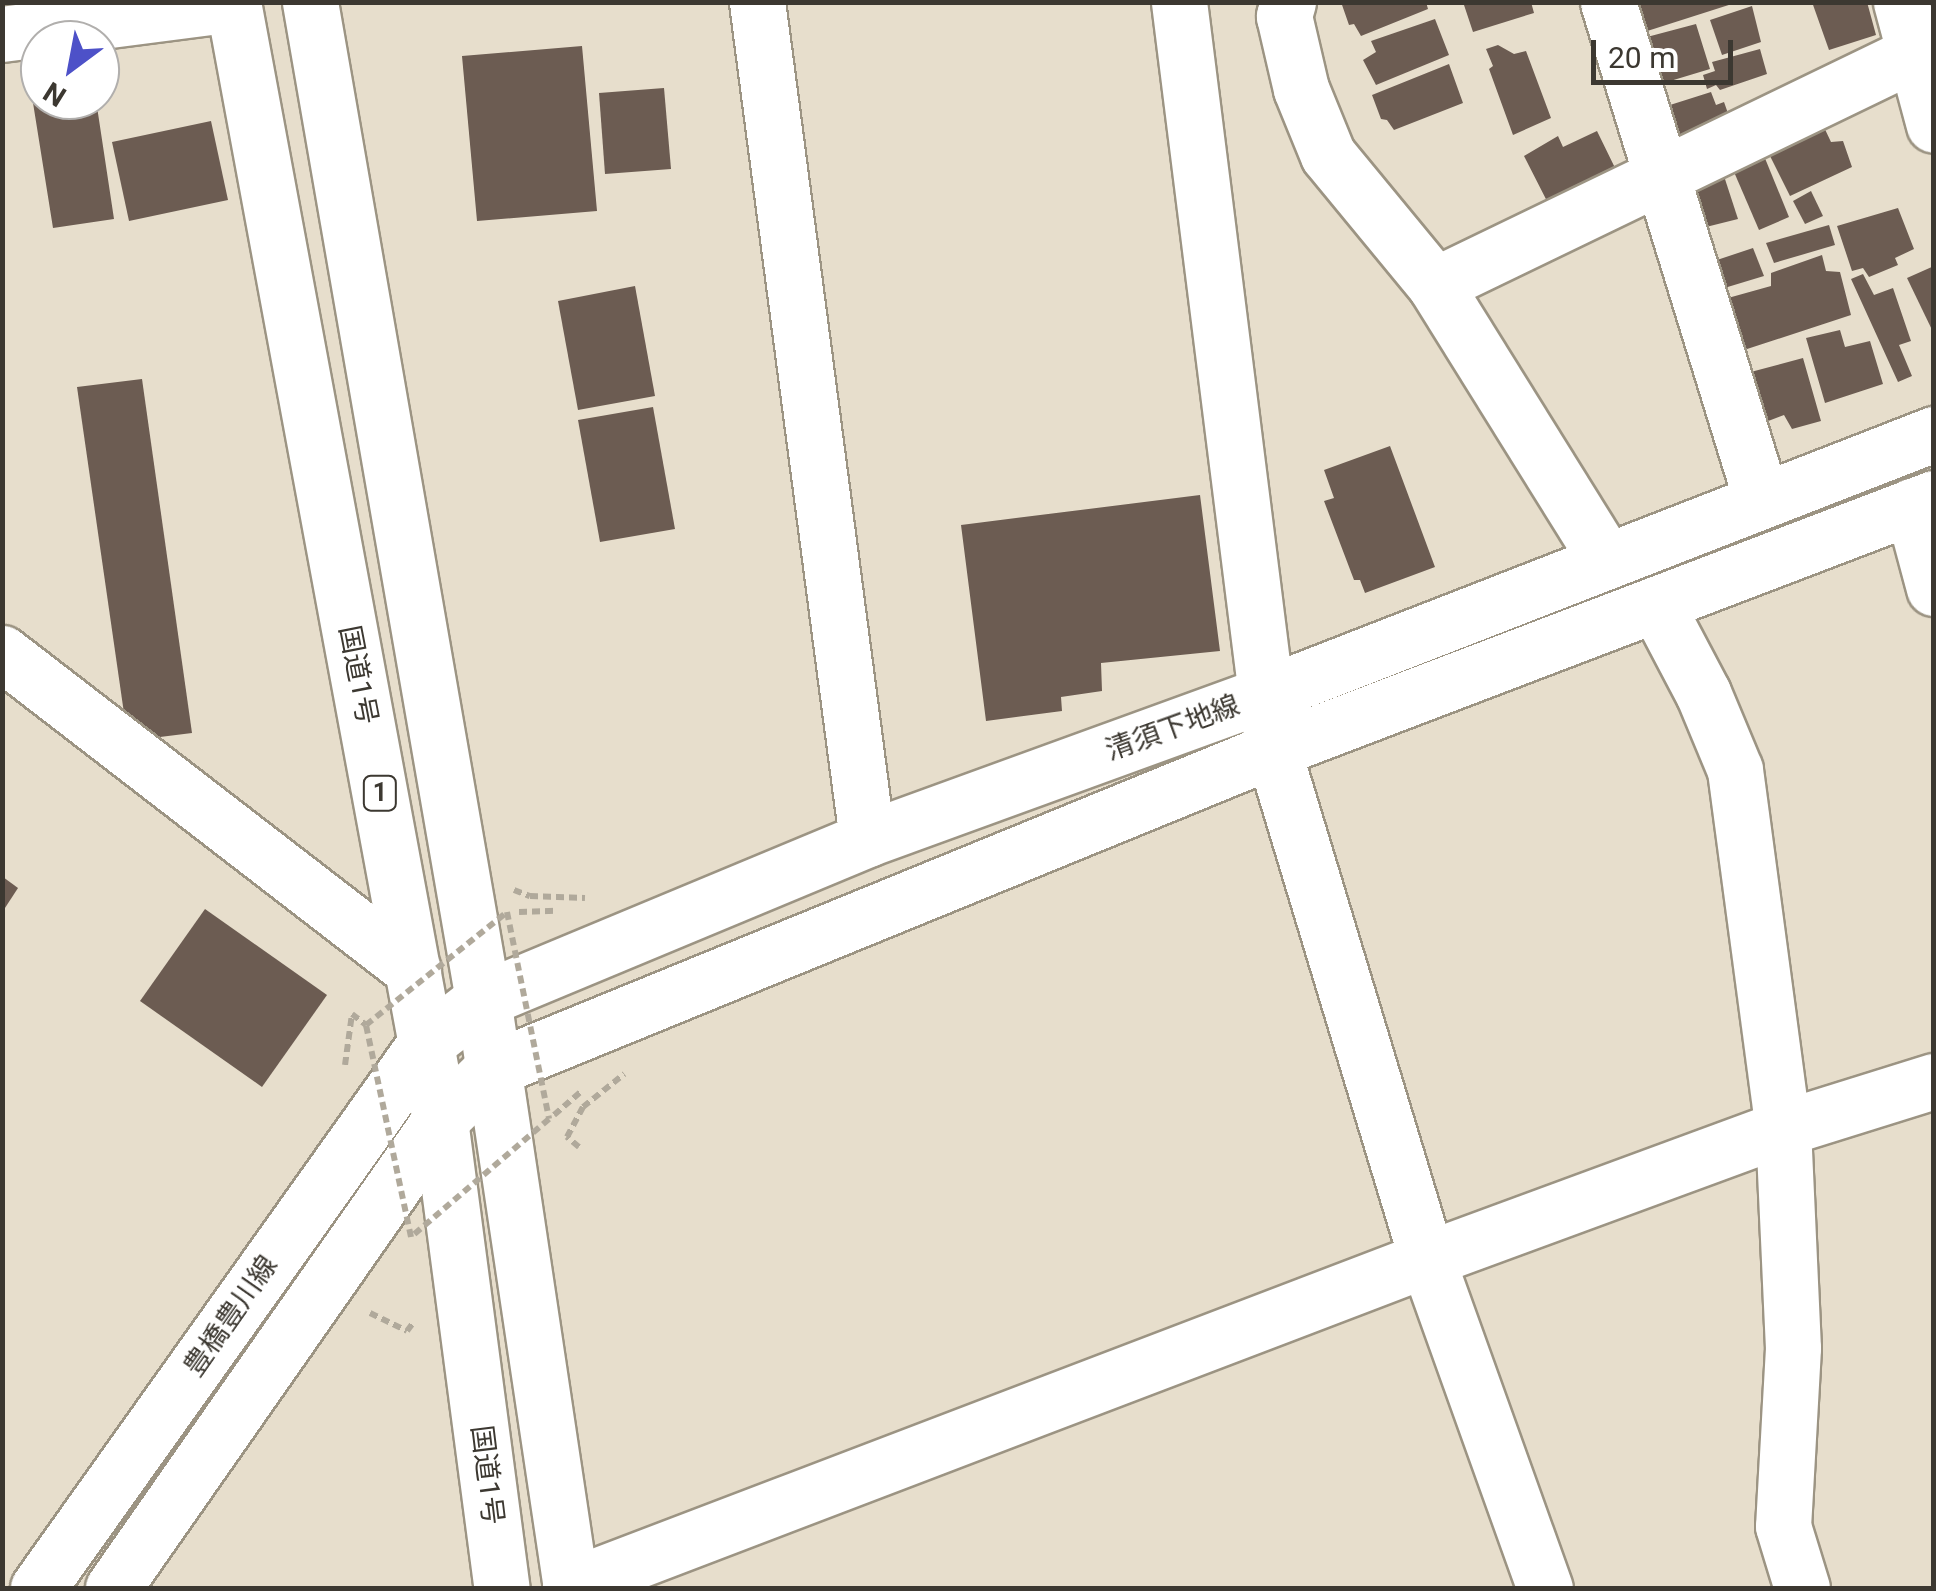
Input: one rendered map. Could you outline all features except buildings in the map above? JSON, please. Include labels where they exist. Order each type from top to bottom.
[{"type":"main road","points":[[310,2],[482,998],[571,1587],[1427,1259],[1784,1128],[1934,1081]]},
{"type":"main road","points":[[758,2],[867,839]]},
{"type":"main road","points":[[1179,2],[1274,750],[1427,1259],[1545,1588]]},
{"type":"main road","points":[[1288,2],[1284,16],[1301,89],[1328,155],[1436,284],[1607,561]]},
{"type":"main road","points":[[1608,2],[1761,498]]},
{"type":"main road","points":[[1901,2],[1922,52],[1934,125]]},
{"type":"main road","points":[[2,34],[233,3]]},
{"type":"main road","name":"国道1号","points":[[233,3],[440,1120],[502,1588]]},
{"type":"main road","points":[[1436,284],[1922,52]]},
{"type":"main road","name":"清須下地線","points":[[424,1044],[482,998],[867,839],[1266,694],[1761,498],[1934,434]]},
{"type":"main road","points":[[1923,502],[1934,588]]},
{"type":"main road","name":"清須下地線","points":[[440,1120],[492,1069],[1274,750],[1923,502]]},
{"type":"main road","points":[[1656,604],[1702,692],[1735,770],[1784,1128],[1793,1348],[1782,1526],[1802,1588]]},
{"type":"main road","points":[[2,653],[413,970]]},
{"type":"main road","name":"豊橋豊川線","points":[[38,1588],[424,1044]]},
{"type":"main road","points":[[114,1588],[440,1120]]},
{"type":"path","points":[[505,885],[530,896],[596,898]]},
{"type":"path","points":[[411,1237],[366,1025],[507,912],[561,910]]},
{"type":"path","points":[[507,912],[549,1120]]},
{"type":"path","points":[[578,1147],[568,1136],[583,1107],[628,1070],[619,1060]]},
{"type":"path","points":[[403,1252],[411,1237],[591,1084]]},
{"type":"path","points":[[378,1298],[370,1313],[408,1331],[417,1317]]}]
